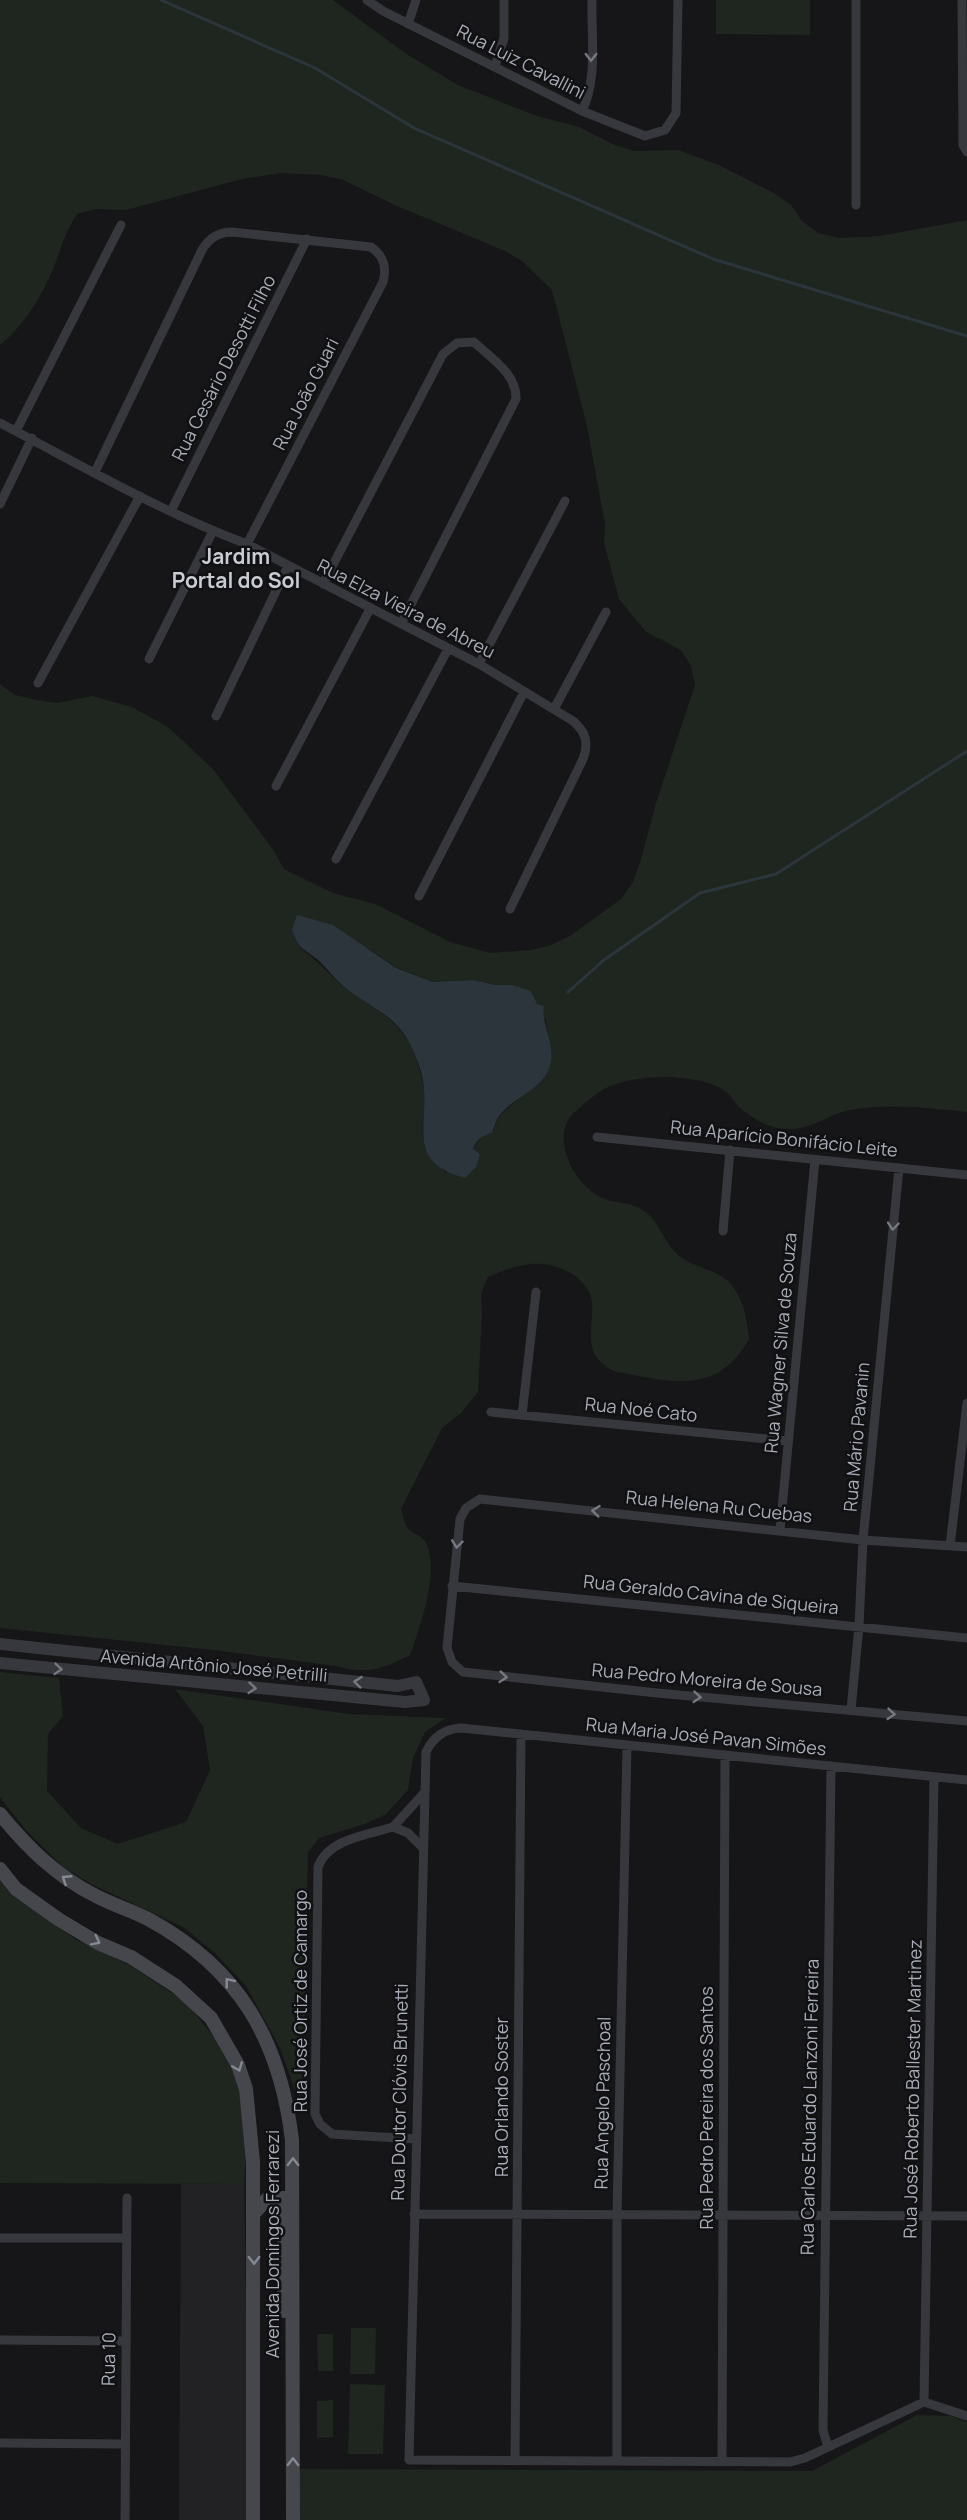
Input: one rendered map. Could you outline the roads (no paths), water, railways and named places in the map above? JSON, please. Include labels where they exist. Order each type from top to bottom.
[{"type":"main road","name":"Avenida Domingos Ferrarezi","points":[[0,1814],[29,1849],[61,1876],[96,1897],[149,1920],[191,1946],[215,1966],[230,1983],[261,2030],[280,2075],[288,2107],[292,2140],[283,2309],[292,2326],[293,2520]]},
{"type":"main road","name":"Avenida Domingos Ferrarezi","points":[[0,1869],[16,1889],[58,1919],[98,1943],[158,1972],[211,2018],[238,2065],[246,2089],[250,2118],[255,2212],[252,2520]]},
{"type":"main road","points":[[255,2212],[268,2198],[289,2198]]},
{"type":"street","name":"Rua Luiz Cavallini","points":[[367,0],[408,24],[582,111],[640,135],[650,136],[665,130],[675,118],[678,0]]},
{"type":"street","points":[[408,24],[416,0]]},
{"type":"street","points":[[495,66],[504,38],[504,0]]},
{"type":"street","points":[[582,111],[588,99],[591,80],[592,0]]},
{"type":"street","points":[[856,0],[856,205]]},
{"type":"street","points":[[962,0],[965,148]]},
{"type":"street","points":[[15,431],[121,225]]},
{"type":"street","points":[[95,472],[202,250],[214,237],[232,232],[307,239]]},
{"type":"street","name":"Rua João Guari","points":[[247,544],[383,282],[385,266],[382,258],[370,247],[363,244],[307,239]]},
{"type":"street","name":"Rua Cesário Desotti Filho","points":[[171,511],[307,239]]},
{"type":"street","points":[[323,584],[443,354],[457,343],[474,342],[511,377],[516,393],[514,405],[401,624]]},
{"type":"street","name":"Rua Elza Vieira de Abreu","points":[[0,423],[140,496],[213,531],[247,544],[479,664],[581,728],[586,738],[587,749],[510,909]]},
{"type":"street","points":[[0,504],[32,438]]},
{"type":"street","points":[[38,683],[140,496]]},
{"type":"street","points":[[479,664],[565,501]]},
{"type":"street","points":[[149,659],[213,531]]},
{"type":"street","points":[[216,716],[288,566]]},
{"type":"street","points":[[276,786],[370,609]]},
{"type":"street","points":[[554,709],[606,612]]},
{"type":"street","points":[[336,859],[448,649]]},
{"type":"street","points":[[419,896],[524,692]]},
{"type":"street","name":"Rua Aparício Bonifácio Leite","points":[[597,1137],[967,1175]]},
{"type":"street","points":[[723,1232],[730,1150]]},
{"type":"street","name":"Rua Wagner Silva de Souza","points":[[780,1530],[815,1160]]},
{"type":"street","name":"Rua Mário Pavanin","points":[[851,1710],[859,1626],[863,1540],[899,1167]]},
{"type":"street","points":[[522,1415],[536,1292]]},
{"type":"street","points":[[950,1546],[967,1403]]},
{"type":"street","name":"Rua Noé Cato","points":[[491,1412],[788,1441]]},
{"type":"street","name":"Rua Helena Ru Cuebas","points":[[452,1586],[459,1523],[463,1511],[469,1505],[484,1499],[863,1540],[967,1547]]},
{"type":"street","name":"Rua Geraldo Cavina de Siqueira","points":[[452,1586],[967,1638]]},
{"type":"street","name":"Rua Pedro Moreira de Sousa","points":[[452,1586],[447,1648],[450,1659],[463,1672],[657,1693],[967,1721]]},
{"type":"street","name":"Avenida Artônio José Petrilli","points":[[0,1644],[398,1686],[416,1682],[424,1700],[405,1702],[0,1663]]},
{"type":"street","name":"Rua Maria José Pavan Simões","points":[[443,1732],[461,1728],[967,1780]]},
{"type":"street","name":"Rua Doutor Clóvis Brunetti","points":[[443,1732],[433,1740],[426,1752],[409,2460],[515,2461]]},
{"type":"street","name":"Rua Orlando Soster","points":[[515,2461],[521,1734]]},
{"type":"street","name":"Rua Angelo Paschoal","points":[[617,2461],[617,2215],[627,1746]]},
{"type":"street","name":"Rua Pedro Pereira dos Santos","points":[[722,2462],[725,1755]]},
{"type":"street","name":"Rua Carlos Eduardo Lanzoni Ferreira","points":[[828,2447],[823,2430],[831,1766]]},
{"type":"street","name":"Rua José Roberto Ballester Martinez","points":[[924,2402],[934,1777]]},
{"type":"street","name":"Rua José Ortiz de Camargo","points":[[415,2139],[332,2134],[320,2124],[315,2114],[318,1867],[333,1847],[393,1827],[425,1792]]},
{"type":"street","points":[[393,1827],[408,1833],[423,1848]]},
{"type":"street","name":"Rua 10","points":[[125,2520],[127,2198]]},
{"type":"street","points":[[414,2214],[967,2216]]},
{"type":"street","points":[[0,2238],[126,2238]]},
{"type":"street","points":[[0,2340],[125,2341]]},
{"type":"street","points":[[515,2461],[790,2462],[828,2447],[924,2402],[967,2416]]},
{"type":"street","points":[[0,2443],[124,2444]]},
{"type":"waterway","points":[[161,0],[315,68],[414,128],[713,259],[967,336]]},
{"type":"waterway","points":[[568,992],[604,960],[700,893],[776,874],[967,751]]},
{"type":"district","name":"Jardim Portal do Sol","points":[[236,569]]}]
